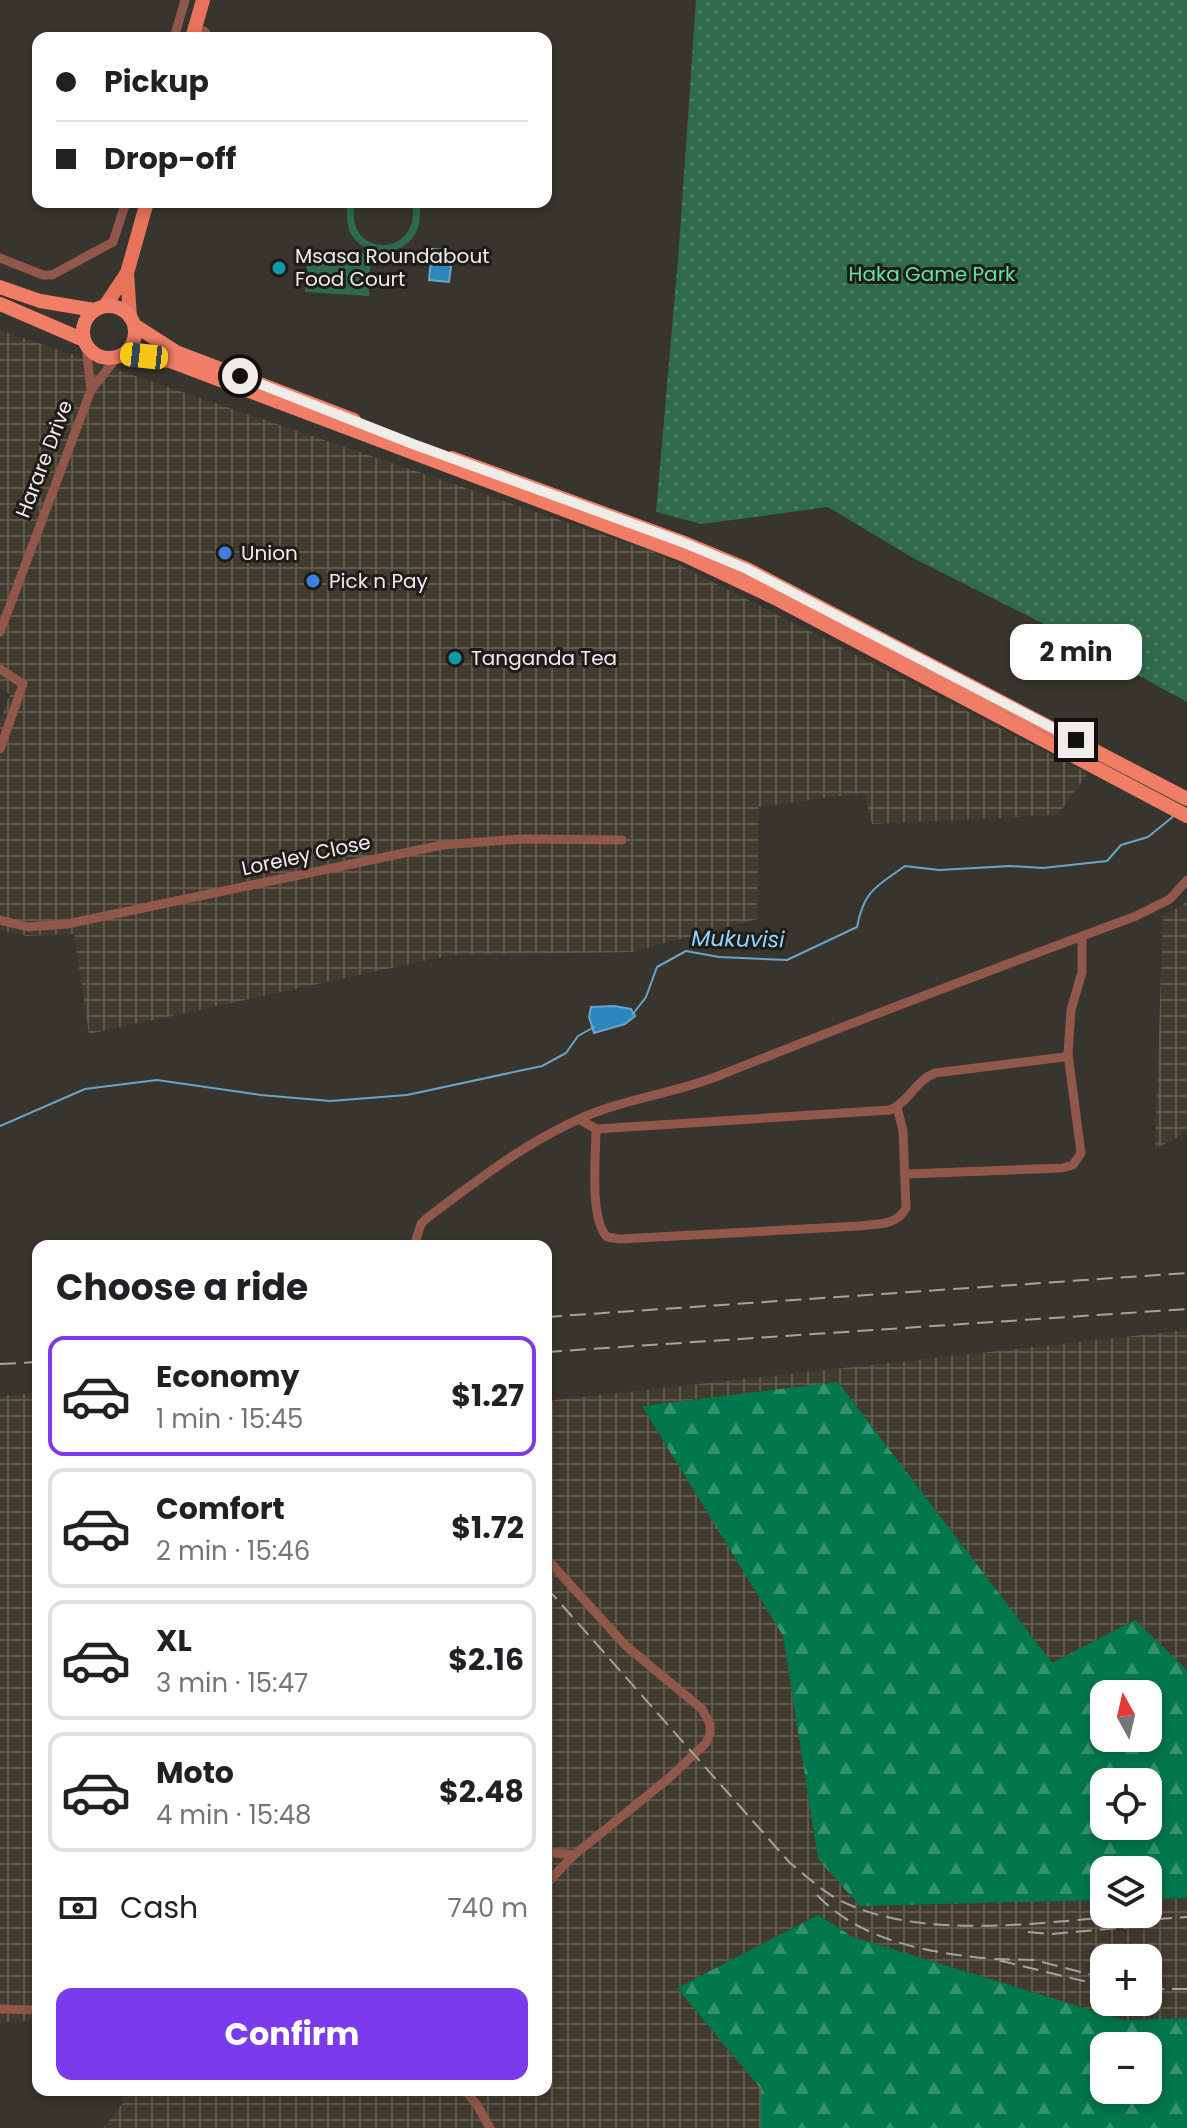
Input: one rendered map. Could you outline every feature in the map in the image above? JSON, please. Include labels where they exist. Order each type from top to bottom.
[{"type":"highway","points":[[0,287],[40,301],[121,309],[132,321],[176,352],[747,569],[1183,807]]},
{"type":"highway","points":[[0,304],[85,342],[100,357],[120,355],[170,361],[684,555],[777,599],[1183,807]]},
{"type":"highway","points":[[85,342],[84,324],[99,308]]},
{"type":"highway","points":[[120,355],[132,345],[132,321]]},
{"type":"main road","points":[[194,32],[200,1]]},
{"type":"main road","points":[[132,321],[127,273],[145,208]]},
{"type":"main road","points":[[99,308],[127,273]]},
{"type":"street","points":[[176,32],[185,0]]},
{"type":"street","points":[[0,258],[43,275],[52,275],[113,242],[124,208]]},
{"type":"street","points":[[113,242],[133,248]]},
{"type":"street","name":"Harare Drive","points":[[85,342],[91,390]]},
{"type":"street","name":"Harare Drive","points":[[0,632],[91,390],[120,355]]},
{"type":"street","points":[[0,669],[23,684],[0,749]]},
{"type":"street","name":"Loreley Close","points":[[0,920],[28,927],[67,924],[471,842],[622,840]]},
{"type":"street","points":[[416,1240],[421,1224],[427,1218],[531,1145],[579,1119],[704,1081],[1136,916],[1170,899],[1187,880]]},
{"type":"street","points":[[907,1174],[1062,1168],[1073,1165],[1081,1153],[1068,1054],[1073,1000],[1082,972],[1082,936]]},
{"type":"street","points":[[579,1119],[596,1129],[880,1111],[897,1107],[918,1083],[935,1073],[1047,1061],[1068,1054]]},
{"type":"street","points":[[596,1129],[595,1199],[604,1235],[612,1238],[787,1231],[886,1223],[901,1217],[906,1208],[907,1174],[897,1107]]},
{"type":"street","points":[[552,1565],[625,1645],[702,1709],[710,1724],[706,1743],[695,1755],[574,1855],[552,1878]]},
{"type":"street","points":[[552,1853],[574,1855]]},
{"type":"street","points":[[0,2009],[32,2010]]},
{"type":"street","points":[[470,2096],[490,2128]]},
{"type":"shaded area","points":[[0,330],[654,552],[1088,773],[1058,815],[872,824],[864,793],[759,807],[757,919],[632,952],[451,955],[89,1034],[74,934],[26,936],[0,930],[0,721],[10,694],[0,688]]},
{"type":"shaded area","points":[[1187,899],[1187,1132],[1155,1149],[1163,915],[1183,905]]},
{"type":"shaded area","points":[[1187,1330],[1187,1670],[1135,1620],[1052,1663],[838,1382],[643,1406],[783,1636],[818,1859],[860,1906],[1090,1900],[1090,1928],[1162,1928],[1162,1899],[1187,1898],[1187,2018],[1124,2020],[1111,2016],[1162,2016],[1162,1944],[1090,1944],[1090,2010],[853,1937],[818,1915],[677,1988],[761,2089],[761,2128],[103,2128],[123,2103],[122,2096],[552,2096],[552,1400]]},
{"type":"shaded area","points":[[32,1393],[32,2020],[0,2023],[0,1396]]},
{"type":"green space","name":"Haka Game Park","points":[[696,0],[1187,0],[1187,702],[1052,628],[915,559],[828,507],[702,524],[656,512]]},
{"type":"green space","points":[[347,208],[354,208],[354,221],[361,235],[375,244],[391,244],[405,235],[410,227],[413,208],[420,208],[417,230],[409,242],[392,251],[365,248],[351,234]]},
{"type":"green space","points":[[308,250],[371,254],[369,296],[305,292]]},
{"type":"green space","points":[[838,1382],[1052,1663],[1135,1620],[1187,1670],[1187,1898],[1162,1899],[1162,1856],[1090,1856],[1090,1900],[860,1906],[818,1859],[783,1636],[642,1406]]},
{"type":"green space","points":[[818,1915],[853,1937],[1090,2010],[1090,2016],[1111,2016],[1124,2020],[1187,2018],[1187,2128],[761,2128],[761,2089],[677,1988]]},
{"type":"water","points":[[432,249],[453,251],[449,282],[429,280]]},
{"type":"water","points":[[591,1007],[631,1009],[635,1016],[625,1024],[594,1033],[589,1017]]},
{"type":"waterway","name":"Mukuvisi","points":[[633,1014],[646,997],[657,967],[686,951],[719,957],[787,960],[857,927],[863,905],[873,890],[905,866],[939,870],[1010,866],[1043,868],[1107,861],[1121,845],[1148,837],[1175,815]]},
{"type":"waterway","name":"Mukuvisi","points":[[0,1126],[85,1089],[157,1080],[330,1101],[407,1095],[542,1066],[566,1053],[578,1036],[594,1027]]},
{"type":"railway","points":[[552,1317],[1187,1273]]},
{"type":"railway","points":[[552,1352],[1187,1309]]},
{"type":"railway","points":[[0,1364],[32,1362]]},
{"type":"railway","points":[[552,1594],[790,1863],[839,1900],[873,1913],[948,1925],[988,1926],[1090,1919]]},
{"type":"railway","points":[[817,1895],[835,1911],[876,1934],[921,1949],[993,1959]]},
{"type":"railway","points":[[1162,1919],[1187,1917]]},
{"type":"railway","points":[[1028,1932],[1051,1934],[1120,1928]]},
{"type":"railway","points":[[1090,1974],[1034,1960],[993,1959],[1090,1983]]},
{"type":"railway","points":[[1162,1989],[1187,1989]]},
{"type":"place","name":"Msasa Roundabout Food Court","points":[[279,268]]},
{"type":"place","name":"Union","points":[[225,553]]},
{"type":"place","name":"Pick n Pay","points":[[313,581]]},
{"type":"place","name":"Tanganda Tea","points":[[455,658]]},
{"type":"route","points":[[240,376],[747,569],[1076,740]]}]
